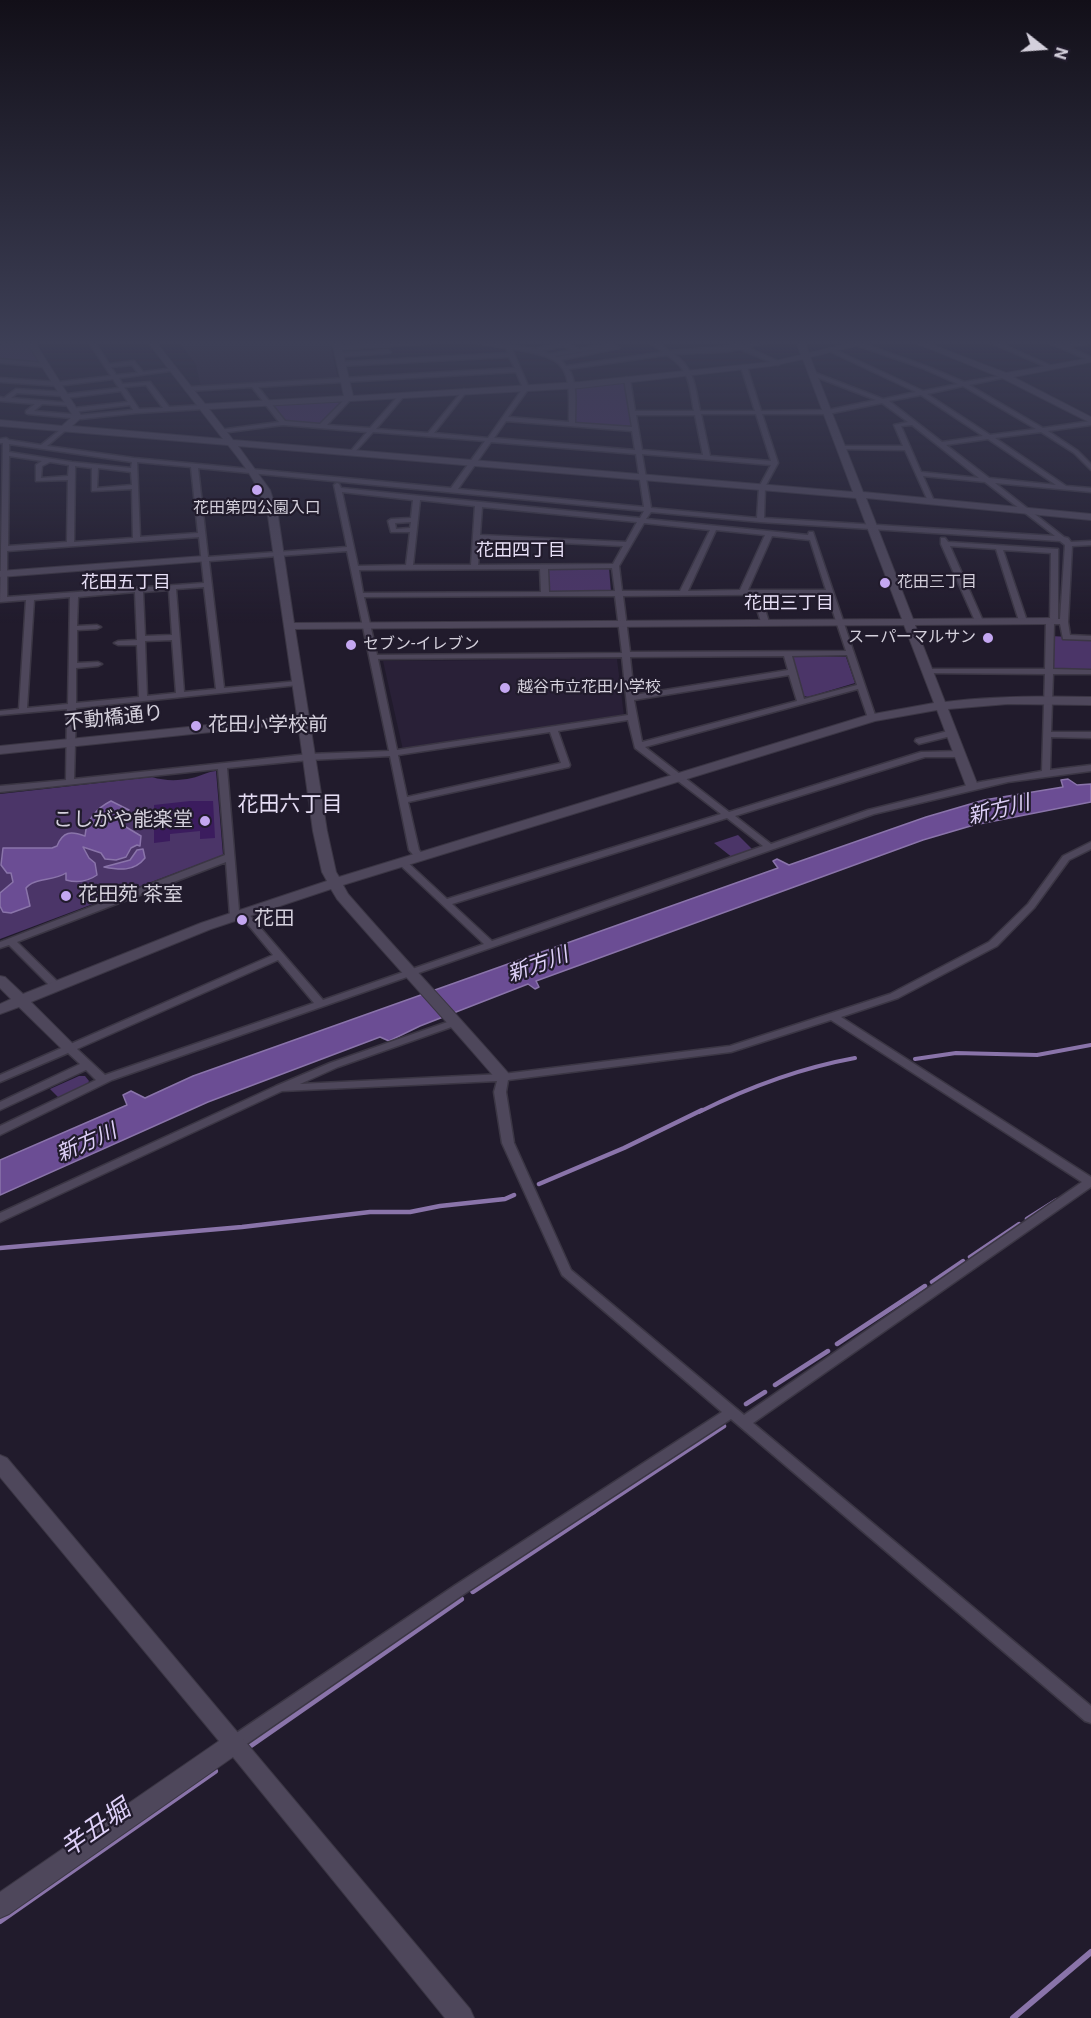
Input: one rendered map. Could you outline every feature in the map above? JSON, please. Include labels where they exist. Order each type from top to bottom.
[{"type":"street","points":[[43,446],[56,435]]},
{"type":"street","points":[[150,435],[931,501],[1091,517]]},
{"type":"street","points":[[224,435],[253,471],[270,504],[324,855],[334,883],[356,915],[456,1022],[503,1077]]},
{"type":"street","points":[[353,452],[368,435]]},
{"type":"street","points":[[433,435],[774,463]]},
{"type":"street","points":[[453,491],[493,435]]},
{"type":"street","points":[[636,435],[648,510],[615,566],[632,717],[638,746],[770,847]]},
{"type":"street","points":[[703,435],[707,457]]},
{"type":"street","points":[[760,520],[762,487],[774,463],[766,435]]},
{"type":"street","points":[[836,435],[972,786]]},
{"type":"street","points":[[901,435],[931,501]]},
{"type":"street","points":[[930,435],[1067,542]]},
{"type":"street","points":[[985,435],[1065,488]]},
{"type":"street","points":[[942,444],[1006,435]]},
{"type":"street","points":[[1051,435],[1076,452],[1091,468]]},
{"type":"street","points":[[3,445],[43,446],[134,460],[648,510],[808,524],[1091,543]]},
{"type":"street","points":[[3,445],[49,460],[134,470]]},
{"type":"street","points":[[3,445],[2,600],[207,585]]},
{"type":"street","points":[[841,448],[907,448]]},
{"type":"street","points":[[49,460],[39,465],[38,480],[71,478]]},
{"type":"street","points":[[134,460],[137,540]]},
{"type":"street","points":[[70,544],[72,464]]},
{"type":"street","points":[[95,466],[94,490],[135,488]]},
{"type":"street","points":[[194,466],[220,691]]},
{"type":"street","points":[[920,474],[1091,490]]},
{"type":"street","points":[[335,479],[414,850],[419,856]]},
{"type":"street","points":[[338,490],[813,538]]},
{"type":"street","points":[[409,567],[417,498]]},
{"type":"street","points":[[474,567],[478,504]]},
{"type":"street","points":[[413,530],[393,531],[391,521],[414,520]]},
{"type":"street","points":[[808,524],[872,718]]},
{"type":"street","points":[[683,593],[714,528]]},
{"type":"street","points":[[940,532],[979,621]]},
{"type":"street","points":[[743,593],[770,533]]},
{"type":"street","points":[[3,549],[202,535]]},
{"type":"street","points":[[476,537],[628,544]]},
{"type":"street","points":[[1067,542],[1064,622],[1066,637],[1091,638]]},
{"type":"street","points":[[945,544],[1055,551],[1046,771]]},
{"type":"street","points":[[999,547],[1023,621]]},
{"type":"street","points":[[2,574],[350,549]]},
{"type":"street","points":[[355,568],[615,566]]},
{"type":"street","points":[[544,567],[545,594]]},
{"type":"street","points":[[172,588],[180,695]]},
{"type":"street","points":[[139,590],[143,699]]},
{"type":"street","points":[[360,595],[831,592]]},
{"type":"street","points":[[70,782],[74,595]]},
{"type":"street","points":[[23,711],[30,598]]},
{"type":"street","points":[[759,603],[765,622]]},
{"type":"street","points":[[290,626],[908,621],[1064,622]]},
{"type":"street","points":[[74,628],[97,627]]},
{"type":"street","points":[[118,643],[176,637]]},
{"type":"street","points":[[373,657],[851,653]]},
{"type":"street","points":[[787,654],[801,701]]},
{"type":"street","points":[[73,666],[98,664]]},
{"type":"street","points":[[927,670],[1091,672]]},
{"type":"street","points":[[630,698],[792,672]]},
{"type":"street","points":[[0,713],[298,683]]},
{"type":"street","points":[[638,746],[861,686]]},
{"type":"street","points":[[0,1009],[239,914],[419,856],[872,718],[940,704],[1048,700],[1091,701]]},
{"type":"street","points":[[0,789],[309,757],[394,753],[632,717]]},
{"type":"street","name":"不動橋通り","points":[[0,750],[303,720]]},
{"type":"street","points":[[404,800],[566,765],[553,729]]},
{"type":"street","points":[[919,741],[952,733]]},
{"type":"street","points":[[1047,734],[1091,735]]},
{"type":"street","points":[[445,903],[924,754],[960,754]]},
{"type":"street","points":[[222,766],[229,857],[239,914],[321,1004]]},
{"type":"street","points":[[0,1131],[103,1080],[871,812],[972,786],[1046,771],[1091,768]]},
{"type":"street","points":[[280,1088],[503,1077],[731,1049],[894,996],[993,944],[1031,906],[1066,858],[1091,845]]},
{"type":"street","points":[[56,986],[5,943],[229,857]]},
{"type":"street","points":[[402,862],[491,945]]},
{"type":"street","points":[[0,1079],[279,956]]},
{"type":"street","points":[[0,980],[103,1080]]},
{"type":"street","points":[[0,1906],[459,1590],[737,1418],[1091,1181],[834,1017]]},
{"type":"street","points":[[0,1218],[333,1065],[456,1022]]},
{"type":"street","points":[[0,1106],[88,1065]]},
{"type":"street","points":[[503,1077],[500,1092],[508,1143],[566,1272],[1091,1716]]},
{"type":"street","points":[[0,1463],[235,1743],[461,2018]]},
{"type":"shaded area","points":[[609,568],[611,592],[549,591],[549,570]]},
{"type":"shaded area","points":[[1050,636],[1091,638],[1091,672],[1050,672]]},
{"type":"shaded area","points":[[797,655],[846,657],[855,683],[808,697],[804,696],[793,657]]},
{"type":"shaded area","name":"越谷市立花田小学校","points":[[617,659],[624,716],[403,750],[383,661]]},
{"type":"shaded area","points":[[216,771],[223,855],[0,939],[0,794],[152,777],[182,780]]},
{"type":"shaded area","points":[[738,835],[754,851],[733,858],[714,843]]},
{"type":"shaded area","points":[[79,1076],[85,1076],[89,1081],[87,1085],[60,1099],[50,1089]]},
{"type":"water","name":"新方川","points":[[1068,779],[1077,785],[1091,784],[1091,802],[974,825],[923,840],[536,981],[539,987],[535,989],[528,984],[420,1026],[389,1041],[380,1037],[208,1102],[0,1195],[0,1160],[127,1105],[123,1095],[131,1091],[145,1098],[193,1076],[778,868],[773,861],[777,859],[789,865],[926,817],[984,800],[1063,787],[1061,780]]},
{"type":"water","points":[[111,801],[129,810],[121,819],[121,824],[141,836],[140,846],[131,848],[126,857],[116,860],[105,859],[101,853],[83,847],[95,863],[97,875],[86,880],[74,881],[66,880],[66,873],[34,883],[26,888],[30,906],[11,913],[3,912],[0,906],[0,893],[13,882],[11,873],[7,873],[1,865],[3,848],[52,848],[57,846],[65,835],[76,833],[85,836],[93,815]]},
{"type":"water","points":[[143,849],[145,858],[136,866],[121,869],[104,867],[130,860],[137,850]]},
{"type":"building","name":"こしがや能楽堂","points":[[213,801],[215,838],[200,839],[200,831],[170,834],[170,841],[154,843],[154,805]]},
{"type":"waterway","points":[[915,1059],[956,1053],[1037,1055],[1091,1045]]},
{"type":"waterway","points":[[699,1112],[775,1079],[855,1058]]},
{"type":"waterway","points":[[539,1184],[624,1148],[702,1110]]},
{"type":"waterway","points":[[0,1248],[242,1227],[370,1212],[410,1212],[440,1206],[505,1199],[514,1195]]},
{"type":"waterway","points":[[1027,1219],[1057,1200]]},
{"type":"waterway","points":[[970,1257],[1019,1224]]},
{"type":"waterway","points":[[932,1282],[963,1261]]},
{"type":"waterway","points":[[837,1344],[925,1286]]},
{"type":"waterway","points":[[775,1385],[828,1351]]},
{"type":"waterway","points":[[746,1404],[765,1392]]},
{"type":"waterway","points":[[592,1513],[724,1426]]},
{"type":"waterway","points":[[473,1591],[594,1511]]},
{"type":"waterway","points":[[251,1745],[461,1599]]},
{"type":"waterway","name":"辛丑堀","points":[[0,1921],[215,1771]]},
{"type":"waterway","points":[[1013,2018],[1091,1952]]},
{"type":"place","name":"花田第四公園入口","points":[[257,490]]},
{"type":"place","name":"花田三丁目","points":[[885,583]]},
{"type":"place","name":"スーパーマルサン","points":[[988,638]]},
{"type":"place","name":"セブン-イレブン","points":[[351,645]]},
{"type":"place","name":"越谷市立花田小学校","points":[[505,688]]},
{"type":"place","name":"花田小学校前","points":[[196,726]]},
{"type":"place","name":"こしがや能楽堂","points":[[205,821]]},
{"type":"place","name":"花田苑 茶室","points":[[66,896]]},
{"type":"place","name":"花田","points":[[242,920]]},
{"type":"district","name":"花田四丁目","points":[[521,551]]},
{"type":"district","name":"花田五丁目","points":[[126,583]]},
{"type":"district","name":"花田三丁目","points":[[789,604]]},
{"type":"district","name":"花田六丁目","points":[[290,806]]}]
